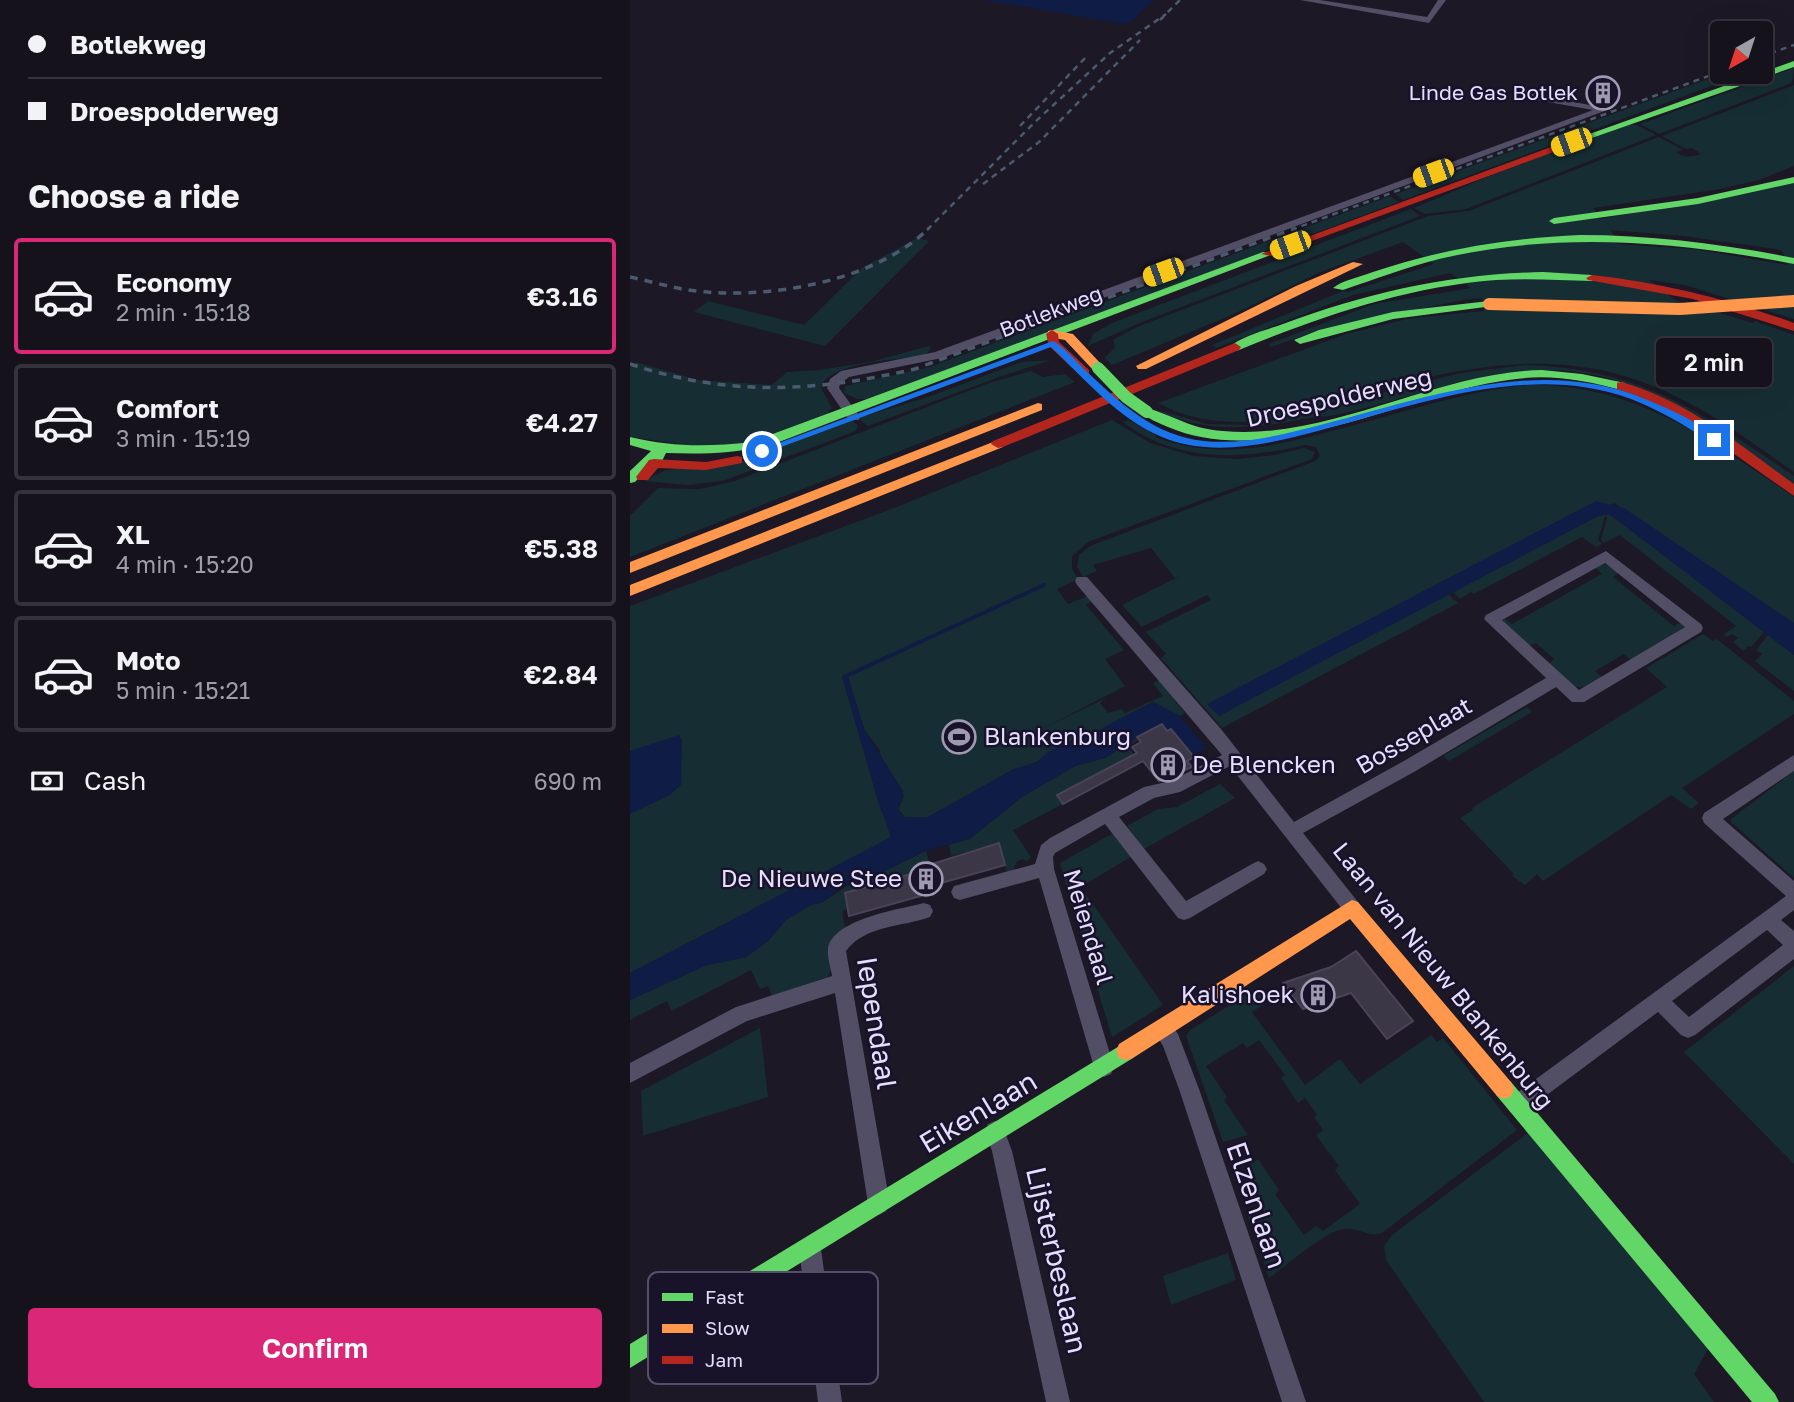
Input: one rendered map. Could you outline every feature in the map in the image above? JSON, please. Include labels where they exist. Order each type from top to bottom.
[{"type":"main road","points":[[1773,64],[1794,57]]},
{"type":"main road","name":"Botlekweg","points":[[630,440],[648,458],[706,466],[722,463],[1471,179],[1687,99],[1794,64]]},
{"type":"main road","name":"Botlekweg","points":[[1687,99],[1721,84]]},
{"type":"main road","points":[[1698,201],[1754,187],[1794,172]]},
{"type":"main road","name":"Botlekweg","points":[[1069,337],[1411,208],[1455,190],[1471,179]]},
{"type":"main road","points":[[1131,370],[1330,274],[1409,247],[1463,235],[1698,201],[1794,180]]},
{"type":"main road","points":[[1089,376],[1131,370],[1357,281],[1423,258],[1518,240],[1615,236],[1700,243],[1789,259]]},
{"type":"main road","points":[[630,591],[1342,305],[1387,292],[1457,280],[1500,277],[1604,280],[1664,289],[1738,307],[1794,327]]},
{"type":"main road","points":[[1290,344],[1344,326],[1394,314],[1446,306],[1489,304],[1659,311],[1731,309],[1794,301]]},
{"type":"main road","points":[[1052,339],[1069,337]]},
{"type":"main road","name":"Droespolderweg","points":[[1069,337],[1089,376]]},
{"type":"main road","name":"Droespolderweg","points":[[1052,339],[1089,376],[1167,436],[1184,441],[1221,445],[1246,444],[1295,436],[1479,387],[1519,381],[1562,381],[1615,391],[1655,405],[1756,465],[1794,491]]},
{"type":"main road","points":[[1044,425],[1122,406],[1251,358]]},
{"type":"main road","points":[[630,568],[1050,402]]},
{"type":"main road","points":[[630,479],[648,458]]},
{"type":"main road","points":[[630,491],[648,458]]},
{"type":"main road","name":"Eikenlaan","points":[[772,1272],[995,1131],[1104,1067],[1352,908]]},
{"type":"main road","name":"Laan van Nieuw Blankenburg","points":[[1352,908],[1767,1402]]},
{"type":"main road","name":"Eikenlaan","points":[[630,1357],[648,1346]]},
{"type":"street","points":[[1304,0],[1429,20],[1442,0]]},
{"type":"street","points":[[852,414],[833,388],[834,382],[845,374],[938,355],[1605,109],[1523,95]]},
{"type":"street","points":[[1328,197],[1341,206]]},
{"type":"street","points":[[1606,556],[1696,628],[1578,698],[1557,679],[1491,619],[1606,556]]},
{"type":"street","name":"Laan van Nieuw Blankenburg","points":[[1082,581],[1231,757],[1352,908]]},
{"type":"street","name":"Bosseplaat","points":[[1292,831],[1557,679]]},
{"type":"street","name":"Meiendaal","points":[[1104,1067],[1043,859],[1049,848],[1150,792],[1165,790],[1231,757]]},
{"type":"street","points":[[1794,762],[1710,818],[1794,892]]},
{"type":"street","points":[[1108,815],[1184,912],[1258,869]]},
{"type":"street","points":[[960,892],[1045,869]]},
{"type":"street","points":[[1517,1105],[1794,900]]},
{"type":"street","name":"Iependaal","points":[[879,1204],[837,949],[841,939],[852,931],[924,911]]},
{"type":"street","points":[[1658,1000],[1688,1029],[1794,945],[1767,919]]},
{"type":"street","points":[[630,1073],[743,1013],[842,982]]},
{"type":"street","name":"Elzenlaan","points":[[1163,1028],[1171,1041],[1189,1089],[1294,1402]]},
{"type":"street","name":"Lijsterbeslaan","points":[[995,1131],[1058,1402]]},
{"type":"street","points":[[810,1249],[813,1272]]},
{"type":"street","points":[[828,1384],[830,1402]]},
{"type":"green space","points":[[1794,68],[1792,83],[1659,134],[1640,124],[1750,84],[1773,84],[1773,76]]},
{"type":"green space","points":[[1710,78],[1710,84],[1717,84],[1403,200],[1396,194]]},
{"type":"green space","points":[[1794,85],[1794,166],[1759,180],[1720,189],[1594,208],[1599,219],[1794,183],[1794,319],[1685,285],[1649,280],[1675,300],[1753,323],[1755,321],[1794,335],[1794,472],[1720,421],[1673,395],[1623,376],[1573,366],[1523,364],[1474,369],[1375,390],[1275,418],[1244,422],[1199,418],[1158,403],[1346,334],[1411,318],[1484,311],[1482,298],[1468,299],[1322,329],[1271,347],[1269,344],[1374,304],[1471,288],[1450,273],[1353,295],[1216,348],[1212,345],[1343,291],[1348,292],[1434,264],[1403,242],[1318,273],[1236,313],[1112,365],[1105,358],[1115,347],[1113,340],[1137,327],[1428,216],[1469,211],[1659,137],[1683,150],[1676,152],[1682,155],[1701,154],[1662,136]],"holes":[[[1611,230],[1683,236],[1776,249],[1782,251],[1788,265],[1693,249],[1617,244]]]},
{"type":"green space","points":[[1629,124],[1656,135],[1466,209],[1425,214],[1414,208],[1490,176]]},
{"type":"green space","points":[[1390,196],[1399,202],[867,399],[857,399],[844,393],[845,386],[930,367]]},
{"type":"green space","points":[[1411,209],[1420,216],[1142,322],[1088,346],[1093,334],[1112,323]]},
{"type":"green space","points":[[917,238],[929,241],[825,346],[694,312],[708,301],[804,325],[862,268]]},
{"type":"green space","points":[[929,346],[931,348],[925,356],[866,363],[836,372],[826,379],[821,388],[832,408],[826,415],[765,440],[711,448],[630,437],[630,367],[636,362],[698,380],[772,385],[787,372],[870,362]]},
{"type":"green space","points":[[1051,360],[868,426],[858,418],[928,397],[1021,362]]},
{"type":"green space","points":[[1525,365],[1567,368],[1604,375],[1669,398],[1729,432],[1794,476],[1794,484],[1722,433],[1673,403],[1619,381],[1557,370],[1493,375],[1335,415],[1246,427],[1209,426],[1172,417],[1154,409],[1207,424],[1253,425],[1461,373]]},
{"type":"green space","points":[[1031,371],[1043,377],[1065,374],[1075,382],[630,557],[630,516],[658,488],[700,489],[735,481],[989,383]]},
{"type":"green space","points":[[1528,385],[1566,387],[1603,394],[1637,405],[1701,436],[1794,497],[1794,623],[1614,503],[1449,595],[1458,603],[1222,728],[1161,658],[1166,654],[1146,632],[1211,600],[1207,595],[1142,627],[1122,605],[1186,573],[1175,578],[1151,548],[1093,565],[1097,571],[1083,577],[1077,567],[1079,555],[1090,546],[1315,461],[1320,456],[1316,447],[1305,445],[1234,455],[1188,451],[1165,445],[1123,422],[1128,420],[1156,435],[1155,437],[1178,444],[1201,448],[1247,448],[1316,435],[1456,397]]},
{"type":"green space","points":[[853,420],[858,426],[856,431],[723,481],[688,485],[644,481],[666,470],[738,463]]},
{"type":"green space","points":[[1112,420],[1150,443],[1193,456],[1239,459],[1304,448],[1315,452],[1312,459],[1088,542],[1072,556],[1072,569],[1078,579],[1057,589],[1068,604],[1090,595],[1095,600],[1086,605],[1124,650],[1105,659],[1125,686],[1042,729],[1106,698],[1100,703],[1108,713],[1121,709],[1125,713],[1163,696],[1153,683],[1161,679],[1177,698],[1174,700],[1185,713],[1180,716],[1153,702],[1091,734],[1061,745],[1037,762],[1014,769],[928,817],[905,817],[898,809],[904,797],[901,788],[864,729],[848,677],[1046,586],[1044,583],[842,676],[879,804],[892,837],[630,973],[630,606],[889,510]]},
{"type":"green space","points":[[1609,514],[1764,632],[1751,647],[1748,646],[1743,651],[1733,642],[1738,638],[1732,634],[1727,637],[1723,635],[1736,626],[1620,535],[1604,543],[1601,540],[1607,517],[1605,516],[1598,540],[1602,544],[1596,547],[1582,537],[1474,594],[1471,592],[1460,599],[1453,592],[1598,516]]},
{"type":"green space","points":[[1604,564],[1620,572],[1613,577],[1674,626],[1682,622],[1684,627],[1632,661],[1624,654],[1595,671],[1603,678],[1584,687],[1572,686],[1547,665],[1554,659],[1536,643],[1527,647],[1503,622],[1504,618],[1512,624],[1602,574],[1595,567]]},
{"type":"green space","points":[[1703,634],[1713,641],[1717,639],[1794,701],[1794,714],[1682,788],[1699,803],[1691,809],[1671,795],[1543,881],[1537,874],[1525,885],[1512,876],[1514,874],[1460,818],[1667,687],[1646,668]]},
{"type":"green space","points":[[1768,635],[1794,655],[1794,691],[1755,661],[1762,654],[1756,650]]},
{"type":"green space","points":[[1527,707],[1532,712],[1449,761],[1443,756]]},
{"type":"green space","points":[[1137,737],[1139,740],[1128,746],[1134,755],[1063,804],[1013,830],[1031,857],[1026,862],[1024,859],[1017,861],[1012,873],[1007,874],[999,843],[951,856],[949,845],[971,838],[1022,797],[1075,766],[1105,758]]},
{"type":"green space","points":[[1794,771],[1794,878],[1731,822],[1731,819]]},
{"type":"green space","points":[[1220,784],[1235,798],[1144,849],[1127,826],[1158,809],[1177,807]]},
{"type":"green space","points":[[1117,831],[1134,855],[1069,894],[1060,863]]},
{"type":"green space","points":[[926,851],[929,862],[916,866],[918,872],[845,893],[847,909],[842,911],[845,928],[833,939],[832,968],[828,977],[772,996],[768,986],[760,989],[751,970],[672,1011],[667,1001],[630,1020],[630,1000],[707,965],[746,957],[768,941],[786,920],[811,905],[823,902],[856,880],[870,878]]},
{"type":"green space","points":[[1085,893],[1163,1005],[1112,1037],[1071,901]]},
{"type":"green space","points":[[1794,966],[1794,1164],[1684,1052]]},
{"type":"green space","points":[[1256,989],[1266,1003],[1252,1012],[1305,1085],[1340,1059],[1360,1084],[1431,1035],[1437,1042],[1443,1038],[1517,1130],[1382,1233],[1349,1229],[1336,1231],[1316,1242],[1269,1278],[1248,1216],[1262,1206],[1248,1166],[1258,1159],[1279,1190],[1275,1194],[1304,1235],[1316,1226],[1323,1231],[1360,1204],[1335,1170],[1339,1166],[1316,1135],[1323,1130],[1314,1117],[1317,1115],[1305,1098],[1298,1103],[1281,1078],[1285,1075],[1259,1040],[1247,1048],[1243,1043],[1206,1066],[1227,1097],[1224,1100],[1248,1135],[1223,1142],[1186,1036],[1190,1030]]},
{"type":"green space","points":[[760,1028],[768,1097],[643,1136],[641,1091]]},
{"type":"green space","points":[[1528,1133],[1708,1349],[1694,1374],[1714,1402],[1484,1402],[1386,1260],[1384,1246],[1392,1235]]},
{"type":"green space","points":[[1228,1253],[1236,1280],[1171,1305],[1163,1276]]},
{"type":"water","points":[[983,0],[1154,0],[1132,21],[1124,24]]},
{"type":"water","points":[[1596,501],[1624,508],[1794,623],[1794,655],[1609,514],[1598,516],[1219,716],[1207,704]]},
{"type":"water","points":[[1045,583],[1046,586],[848,677],[864,729],[903,791],[899,812],[905,817],[928,817],[1014,769],[1037,762],[1049,751],[1091,734],[1153,702],[1179,715],[1207,748],[1193,756],[1161,724],[1105,758],[1075,766],[1022,797],[971,838],[926,851],[870,878],[856,880],[841,887],[823,902],[811,905],[786,920],[768,941],[746,957],[707,965],[630,1000],[630,973],[891,837],[842,676]]},
{"type":"water","points":[[679,735],[682,740],[681,785],[670,795],[630,814],[630,751]]},
{"type":"building","name":"De Blencken","points":[[1162,724],[1167,731],[1171,729],[1194,757],[1187,761],[1192,767],[1159,781],[1143,761],[1063,804],[1057,795],[1137,753],[1132,747],[1141,742],[1137,737]]},
{"type":"building","name":"De Nieuwe Stee","points":[[999,843],[1005,865],[934,885],[935,892],[849,916],[845,893],[918,872],[916,866],[929,862],[929,865]]},
{"type":"building","name":"Kalishoek","points":[[1356,951],[1413,1021],[1387,1039],[1351,993],[1303,1009],[1283,983],[1331,967]]},
{"type":"railway","points":[[1166,14],[1180,0]]},
{"type":"railway","points":[[929,228],[1035,122],[1110,53],[1166,14]]},
{"type":"railway","points":[[1160,20],[1166,14]]},
{"type":"railway","points":[[983,184],[1039,142],[1140,40]]},
{"type":"railway","points":[[1773,52],[1794,45]]},
{"type":"railway","points":[[1020,126],[1087,56]]},
{"type":"railway","points":[[1291,230],[1710,75]]},
{"type":"railway","points":[[630,277],[681,289],[717,293],[782,290],[848,275],[879,262],[906,247],[929,228]]},
{"type":"railway","points":[[630,364],[702,382],[772,388],[842,383],[878,377],[915,369],[1296,228]]},
{"type":"traffic: fast","points":[[1586,137],[1794,64]]},
{"type":"traffic: fast","points":[[1554,221],[1698,201],[1794,180]]},
{"type":"traffic: fast","points":[[1339,288],[1437,256],[1537,240],[1623,238],[1666,241],[1794,261]]},
{"type":"traffic: fast","points":[[630,479],[645,462],[662,449],[716,450],[752,446],[774,439],[1267,254]]},
{"type":"traffic: fast","points":[[1235,347],[1323,313],[1409,289],[1452,281],[1497,277],[1543,275],[1592,278]]},
{"type":"traffic: fast","points":[[1300,340],[1393,316],[1489,304]]},
{"type":"traffic: fast","points":[[1098,368],[1126,397],[1147,412]]},
{"type":"traffic: fast","points":[[1147,412],[1186,429],[1224,436],[1265,435],[1307,428],[1436,392],[1515,375],[1568,376],[1621,386]]},
{"type":"traffic: fast","points":[[630,441],[662,449],[657,458]]},
{"type":"traffic: fast","points":[[768,1272],[1126,1051]]},
{"type":"traffic: fast","points":[[1504,1089],[1767,1402]]},
{"type":"traffic: fast","points":[[630,1357],[648,1346]]},
{"type":"traffic: slow","points":[[1142,366],[1300,288],[1357,264]]},
{"type":"traffic: slow","points":[[1489,304],[1680,309],[1756,306],[1794,301]]},
{"type":"traffic: slow","points":[[1052,334],[1069,337],[1098,368]]},
{"type":"traffic: slow","points":[[630,568],[1038,407]]},
{"type":"traffic: slow","points":[[630,591],[998,444]]},
{"type":"traffic: slow","points":[[1126,1051],[1352,908],[1504,1089]]},
{"type":"traffic: jam","points":[[1267,254],[1586,137]]},
{"type":"traffic: jam","points":[[1592,278],[1644,285],[1694,296],[1794,327]]},
{"type":"traffic: jam","points":[[1052,334],[1053,343],[1085,373]]},
{"type":"traffic: jam","points":[[998,444],[1235,347]]},
{"type":"traffic: jam","points":[[1621,386],[1645,394],[1690,417],[1733,445],[1794,491]]},
{"type":"traffic: jam","points":[[643,477],[654,463],[706,466],[737,460]]},
{"type":"place","name":"Linde Gas Botlek","points":[[1603,93]]},
{"type":"place","name":"Blankenburg","points":[[959,737]]},
{"type":"place","name":"De Blencken","points":[[1168,765]]},
{"type":"place","name":"De Nieuwe Stee","points":[[926,879]]},
{"type":"place","name":"Kalishoek","points":[[1318,995]]},
{"type":"route","points":[[762,451],[1053,344],[1107,396],[1140,423],[1167,436],[1204,444],[1264,442],[1479,387],[1542,380],[1584,384],[1633,397],[1675,415],[1714,440]]}]
